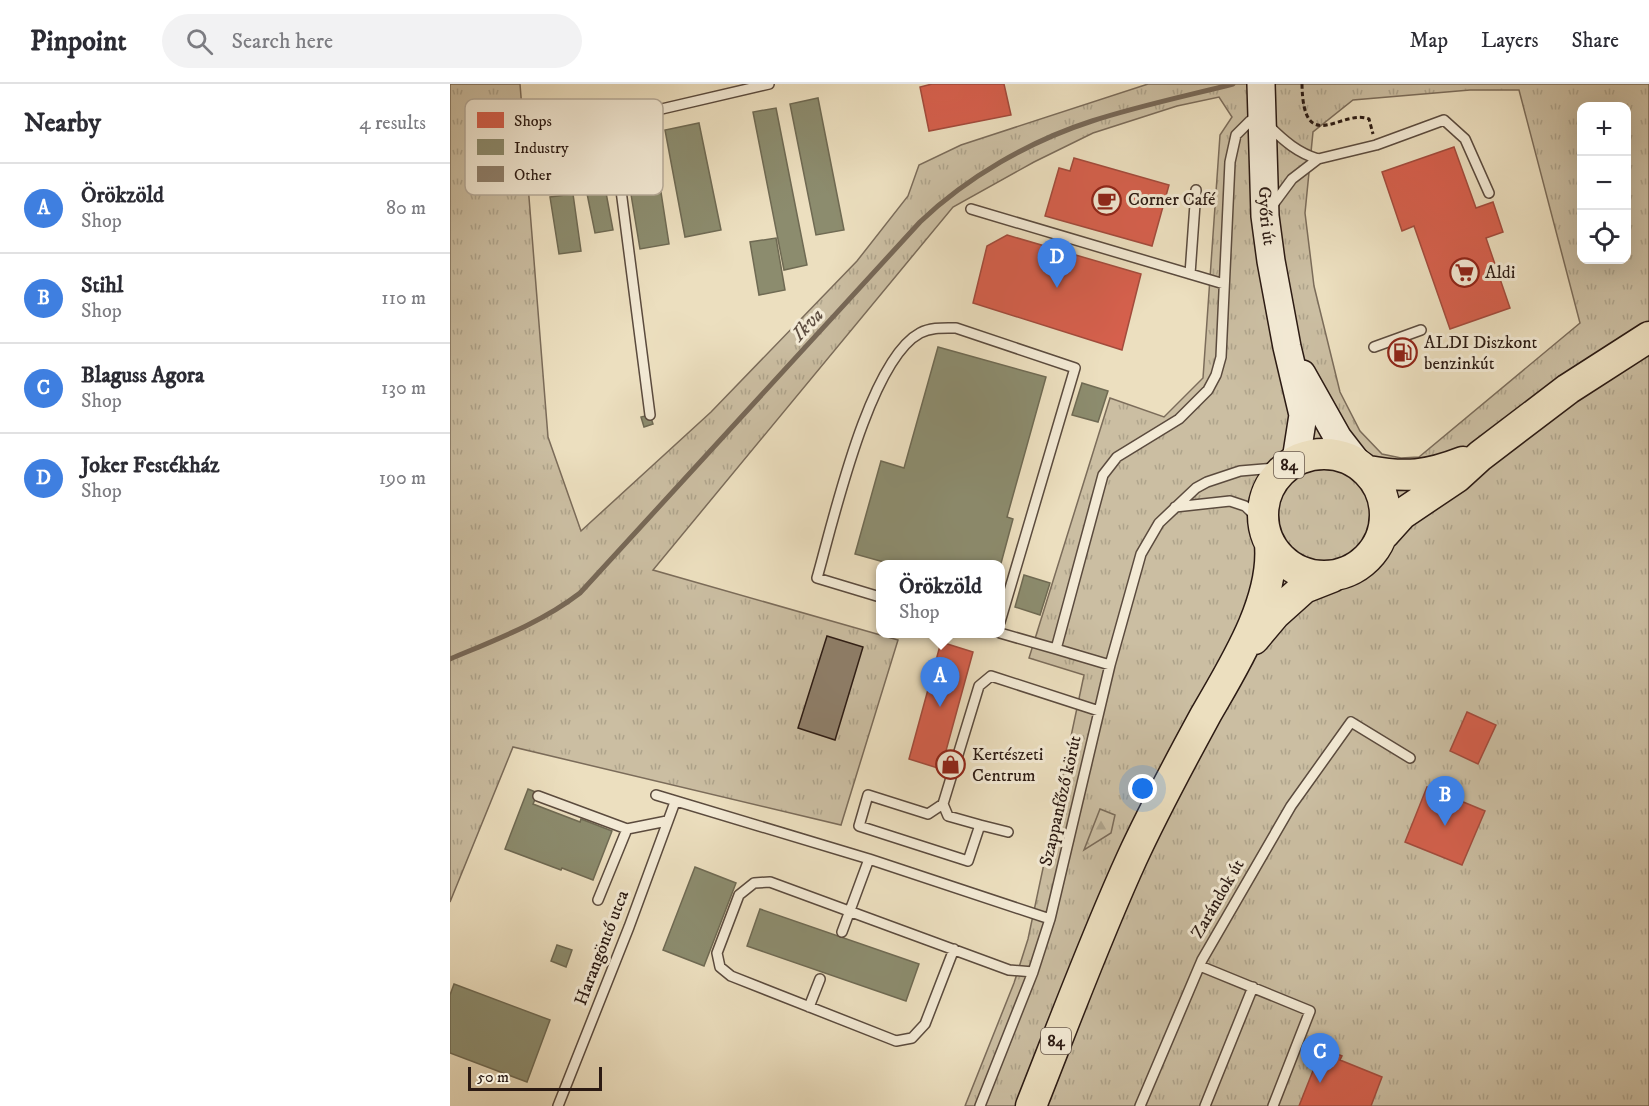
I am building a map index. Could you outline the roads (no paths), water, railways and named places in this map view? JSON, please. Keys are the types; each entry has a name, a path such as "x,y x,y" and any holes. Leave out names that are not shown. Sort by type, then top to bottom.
{"main road":[{"name":"Győri út","path":"1262,107 1265,216 1287,347 1303,416 1291,464"},
{"name":"84","path":"1242,652 1275,614 1304,588 1360,564 1376,550 1384,534 1402,514 1457,477 1480,456 1568,389 1649,337"},
{"name":"Győri út","path":"1287,347 1338,438 1363,468"},
{"name":"84","path":"1031,1106 1132,857 1199,728 1242,652 1267,585 1271,560 1264,507 1274,479 1291,464 1308,455 1321,453 1337,454 1363,468 1396,476 1420,475 1480,456"},
{"path":"1363,468 1384,497 1386,514 1384,534"},
{"path":"1267,534 1279,557 1303,572 1332,577"}],"lane":[{"path":"663,109 769,84"},
{"path":"1056,649 1103,475 1117,457 1179,418 1208,390 1216,375 1221,357 1230,162 1236,135 1262,107 1281,138 1302,154 1318,159"},
{"path":"1265,216 1292,179 1318,159 1376,145 1444,120 1465,139 1489,193"},
{"path":"1190,274 1196,190"},
{"path":"622,195 650,415"},
{"path":"971,209 1224,284"},
{"path":"876,596 817,578 855,443 888,367 902,348 920,332 936,328 956,328 1077,363 1005,605"},
{"path":"1374,347 1421,330"},
{"name":"Szappanfőző körút","path":"980,1106 1033,972 1050,919 1110,665 1141,554 1159,523 1196,488 1216,478 1240,471 1291,464"},
{"path":"1175,507 1230,501 1245,506 1267,534"},
{"path":"1005,634 1110,665"},
{"path":"980,825 968,861 859,826 868,795 928,814 942,804 979,686 991,676 1056,699 1099,711"},
{"name":"Zarándok út","path":"1140,1106 1200,966 1291,806 1351,723 1410,758"},
{"path":"656,795 869,858 1050,919"},
{"path":"538,796 627,830 667,821"},
{"name":"Harangöntő utca","path":"558,1106 629,927 675,802"},
{"path":"942,804 948,816 1008,832"},
{"path":"598,900 627,830"},
{"path":"842,932 869,858"},
{"path":"954,949 925,1024 912,1038 896,1041 731,976 720,967 717,953 739,895 754,883 770,882 954,949 1009,970 1033,972"},
{"path":"1200,966 1310,1011 1273,1106"},
{"path":"809,1007 820,979"},
{"path":"1205,1106 1253,987"}],"waterway":[{"name":"Ikva","path":"450,659 534,622 580,593 920,222 958,190 1000,162 1069,129 1127,111 1233,84"}],"place":[{"name":"Corner Café","path":"1107,200"},
{"name":"Aldi","path":"1464,273"},
{"name":"Joker Festékház","path":"1057,288"},
{"name":"ALDI Diszkont benzinkút","path":"1403,353"},
{"name":"Örökzöld","path":"940,707"},
{"name":"Kertészeti Centrum","path":"951,765"},
{"name":"Stihl","path":"1445,826"},
{"name":"Blaguss Agora","path":"1320,1083"}]}
